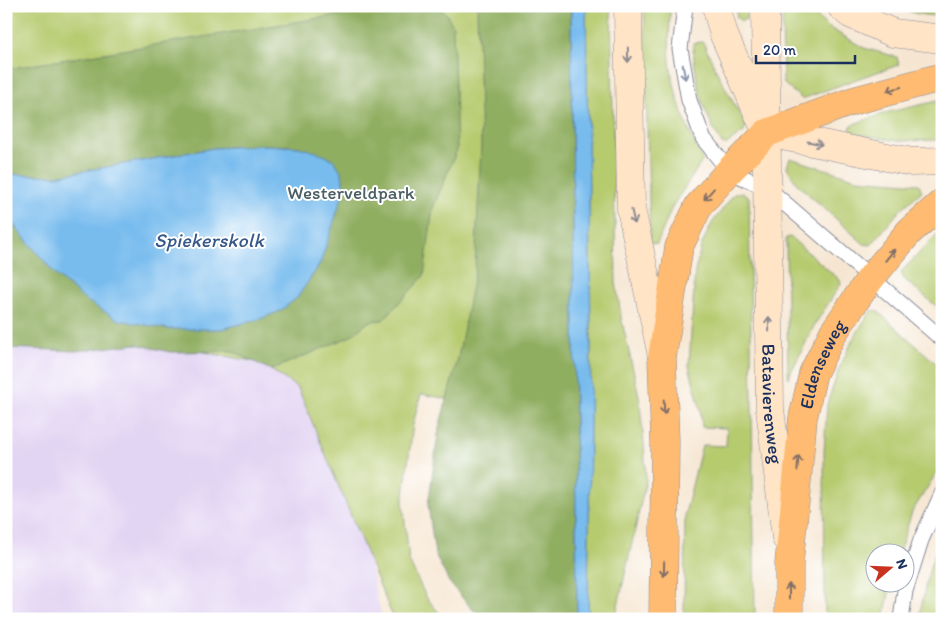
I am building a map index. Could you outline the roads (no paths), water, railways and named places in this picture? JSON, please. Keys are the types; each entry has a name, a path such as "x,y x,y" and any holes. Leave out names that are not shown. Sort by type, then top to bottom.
{"main road":[{"path":"628,6 631,209 662,358 665,462 663,619"},
{"name":"Batavierenweg","path":"716,6 724,35 767,133"},
{"name":"Batavierenweg","path":"765,6 770,409 789,564 789,619"},
{"path":"841,6 850,14 893,33 942,39"},
{"path":"662,358 679,246 699,205 729,171 767,133 853,101 942,77"},
{"path":"767,133 912,162 942,161"},
{"name":"Eldenseweg","path":"789,564 803,418 813,373 833,333 870,279 909,232 942,203"}],"lane":[{"path":"685,6 680,48 689,100 703,138 729,171 767,188 942,340"},
{"path":"900,619 905,591 921,540 942,494"}],"water":[{"path":"571,6 586,6 591,333 588,619 577,619"},
{"name":"Spiekerskolk","path":"266,145 299,147 334,160 342,173 344,191 320,264 297,298 280,311 260,319 221,329 168,329 119,320 85,300 55,274 6,216 6,174 56,176 214,148"}],"park label":[{"name":"Westerveldpark","path":"351,192"}]}
